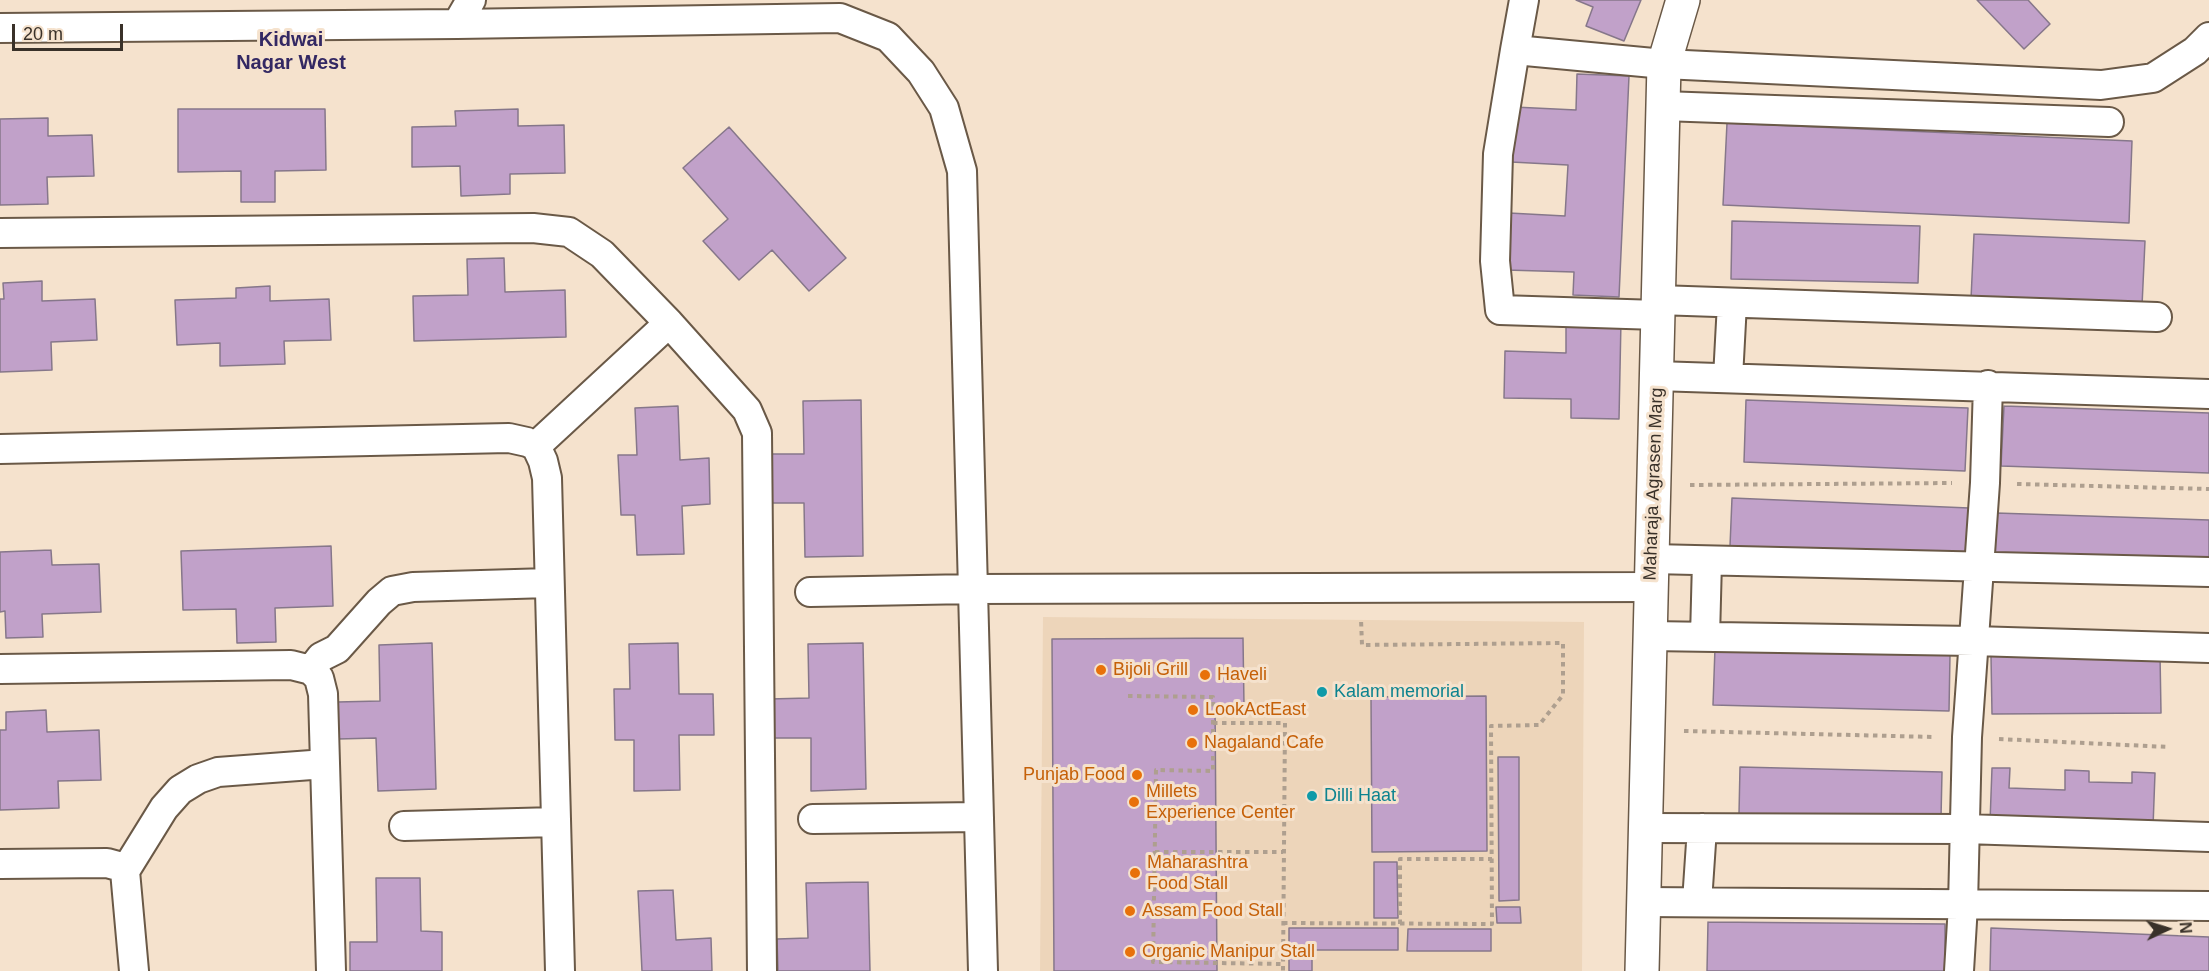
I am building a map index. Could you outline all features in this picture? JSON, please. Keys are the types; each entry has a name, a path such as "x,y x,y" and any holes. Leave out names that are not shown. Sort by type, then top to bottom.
{"street":[{"path":"457,24 471,0"},
{"path":"1524,0 1498,154 1495,261 1500,310 1658,308 1732,303 2157,317"},
{"name":"Maharaja Agrasen Marg","path":"1642,971 1664,64 1683,0"},
{"path":"0,28 840,18 888,37 921,72 944,108 962,171 982,971"},
{"path":"1515,50 1664,64 2101,85 2153,78 2195,51 2209,37"},
{"path":"1663,106 2109,122"},
{"path":"0,233 533,228 569,232 602,254 669,323 747,410 757,433 762,971"},
{"path":"1728,378 1732,303"},
{"path":"536,446 669,323"},
{"path":"1656,376 1988,385 2209,394"},
{"path":"1959,971 1967,737 1985,483 1988,385"},
{"path":"0,449 509,438 536,446 547,478 560,971"},
{"path":"810,592 973,589 1362,588 1652,573 1707,561 2209,572"},
{"path":"1705,637 1707,561"},
{"path":"311,670 321,657 338,649 379,602 392,591 413,587 549,583"},
{"path":"1650,636 1974,641 2209,648"},
{"path":"0,669 291,665 311,670 319,678 323,694 331,971"},
{"path":"134,971 125,871 164,808 180,790 198,779 218,772 325,764"},
{"path":"813,819 978,817"},
{"path":"404,826 556,822"},
{"path":"1646,828 1965,829 2209,837"},
{"path":"1697,902 1702,828"},
{"path":"0,864 107,863 125,871"},
{"path":"1643,902 2209,906"}],"path":[{"path":"1680,485 1985,483 2209,489"},
{"path":"1283,924 1492,924 1491,726 1539,725 1563,695 1563,643 1362,645 1362,588"},
{"path":"1128,696 1213,698 1213,771 1156,770 1153,963 1283,964"},
{"path":"1213,723 1285,723 1283,971"},
{"path":"1679,731 1967,737 2169,747"},
{"path":"1155,852 1283,852"},
{"path":"1400,924 1400,859 1492,859"}],"shaded area":[{"name":"Dilli Haat","path":"1043,617 1584,622 1582,971 1040,971"}],"building":[{"path":"1576,0 1641,0 1624,41 1586,26 1593,7"},
{"path":"1977,0 2028,0 2050,24 2024,49"},
{"path":"1577,74 1629,76 1619,297 1573,295 1574,272 1506,270 1509,213 1565,216 1568,165 1511,162 1514,107 1576,110"},
{"path":"178,109 325,109 326,170 275,171 275,202 241,202 241,171 178,172"},
{"path":"518,109 518,126 564,125 565,173 510,174 510,194 461,196 460,166 412,167 412,127 456,126 455,111"},
{"path":"48,118 48,136 92,135 94,176 47,177 48,204 0,205 0,119"},
{"path":"1727,123 2132,141 2129,223 1723,205"},
{"path":"729,127 846,258 809,291 772,250 739,280 703,241 728,219 683,168"},
{"path":"1732,221 1920,226 1918,283 1731,279"},
{"path":"1974,234 2145,241 2142,306 1971,299"},
{"path":"504,258 505,292 565,290 566,337 414,341 413,296 468,295 467,259"},
{"path":"42,281 42,301 95,299 97,340 51,342 52,370 0,372 0,299 4,299 3,283"},
{"path":"270,286 270,301 329,299 331,340 284,341 285,364 220,366 220,343 177,345 175,300 236,298 236,288"},
{"path":"1566,319 1621,320 1619,419 1571,418 1571,399 1504,398 1505,351 1566,353"},
{"path":"861,400 863,556 805,557 804,503 771,503 771,454 804,454 803,401"},
{"path":"1746,400 1968,408 1965,471 1744,462"},
{"path":"678,406 680,460 709,458 710,504 682,506 684,554 637,555 635,515 621,515 618,455 637,455 635,408"},
{"path":"2004,406 2209,413 2209,473 2001,466"},
{"path":"1732,498 1969,508 1966,557 1730,546"},
{"path":"1996,513 2209,520 2209,562 1995,554"},
{"path":"331,546 333,606 275,608 276,642 237,643 236,609 183,610 181,551"},
{"path":"51,550 52,565 99,564 101,612 42,614 43,637 6,638 5,611 0,612 0,552"},
{"path":"1243,638 1244,706 1215,705 1217,971 1054,971 1052,639"},
{"path":"432,643 436,789 378,791 376,738 338,739 337,702 380,701 379,645"},
{"path":"678,643 679,694 713,694 714,735 679,735 680,790 634,791 634,740 615,740 614,689 630,689 629,644"},
{"path":"863,643 866,789 811,791 811,738 770,738 769,699 809,698 808,644"},
{"path":"1715,648 1950,655 1949,711 1713,705"},
{"path":"2160,655 2161,713 1992,714 1991,656"},
{"path":"1486,696 1487,851 1372,852 1371,697"},
{"path":"46,710 47,732 99,730 101,780 58,781 59,808 0,810 0,730 6,730 6,712"},
{"path":"1498,757 1519,757 1519,900 1499,901"},
{"path":"1740,767 1942,772 1941,818 1739,814"},
{"path":"1992,768 2010,768 2009,788 2065,790 2065,770 2089,771 2089,782 2132,783 2132,772 2155,773 2153,827 1990,822"},
{"path":"1374,862 1397,862 1398,918 1374,918"},
{"path":"376,878 420,878 421,931 442,932 442,971 350,971 350,942 377,942"},
{"path":"868,882 870,971 778,971 777,939 808,938 806,883"},
{"path":"673,890 676,940 711,938 712,971 642,971 638,891"},
{"path":"1496,907 1520,907 1521,923 1497,923"},
{"path":"1708,922 1945,924 1945,971 1707,971"},
{"path":"1289,928 1398,928 1398,950 1312,950 1312,971 1289,971"},
{"path":"1991,928 2209,937 2209,971 1990,971"},
{"path":"1408,929 1491,929 1491,951 1407,951"}],"place":[{"name":"Bijoli Grill","path":"1101,670"},
{"name":"Haveli","path":"1205,675"},
{"name":"Kalam memorial","path":"1322,692"},
{"name":"LookActEast","path":"1193,710"},
{"name":"Nagaland Cafe","path":"1192,743"},
{"name":"Punjab Food","path":"1137,775"},
{"name":"Dilli Haat","path":"1312,796"},
{"name":"Millets Experience Center","path":"1134,802"},
{"name":"Maharashtra Food Stall","path":"1135,873"},
{"name":"Assam Food Stall","path":"1130,911"},
{"name":"Organic Manipur Stall","path":"1130,952"}],"district":[{"name":"Kidwai Nagar West","path":"291,52"}]}
